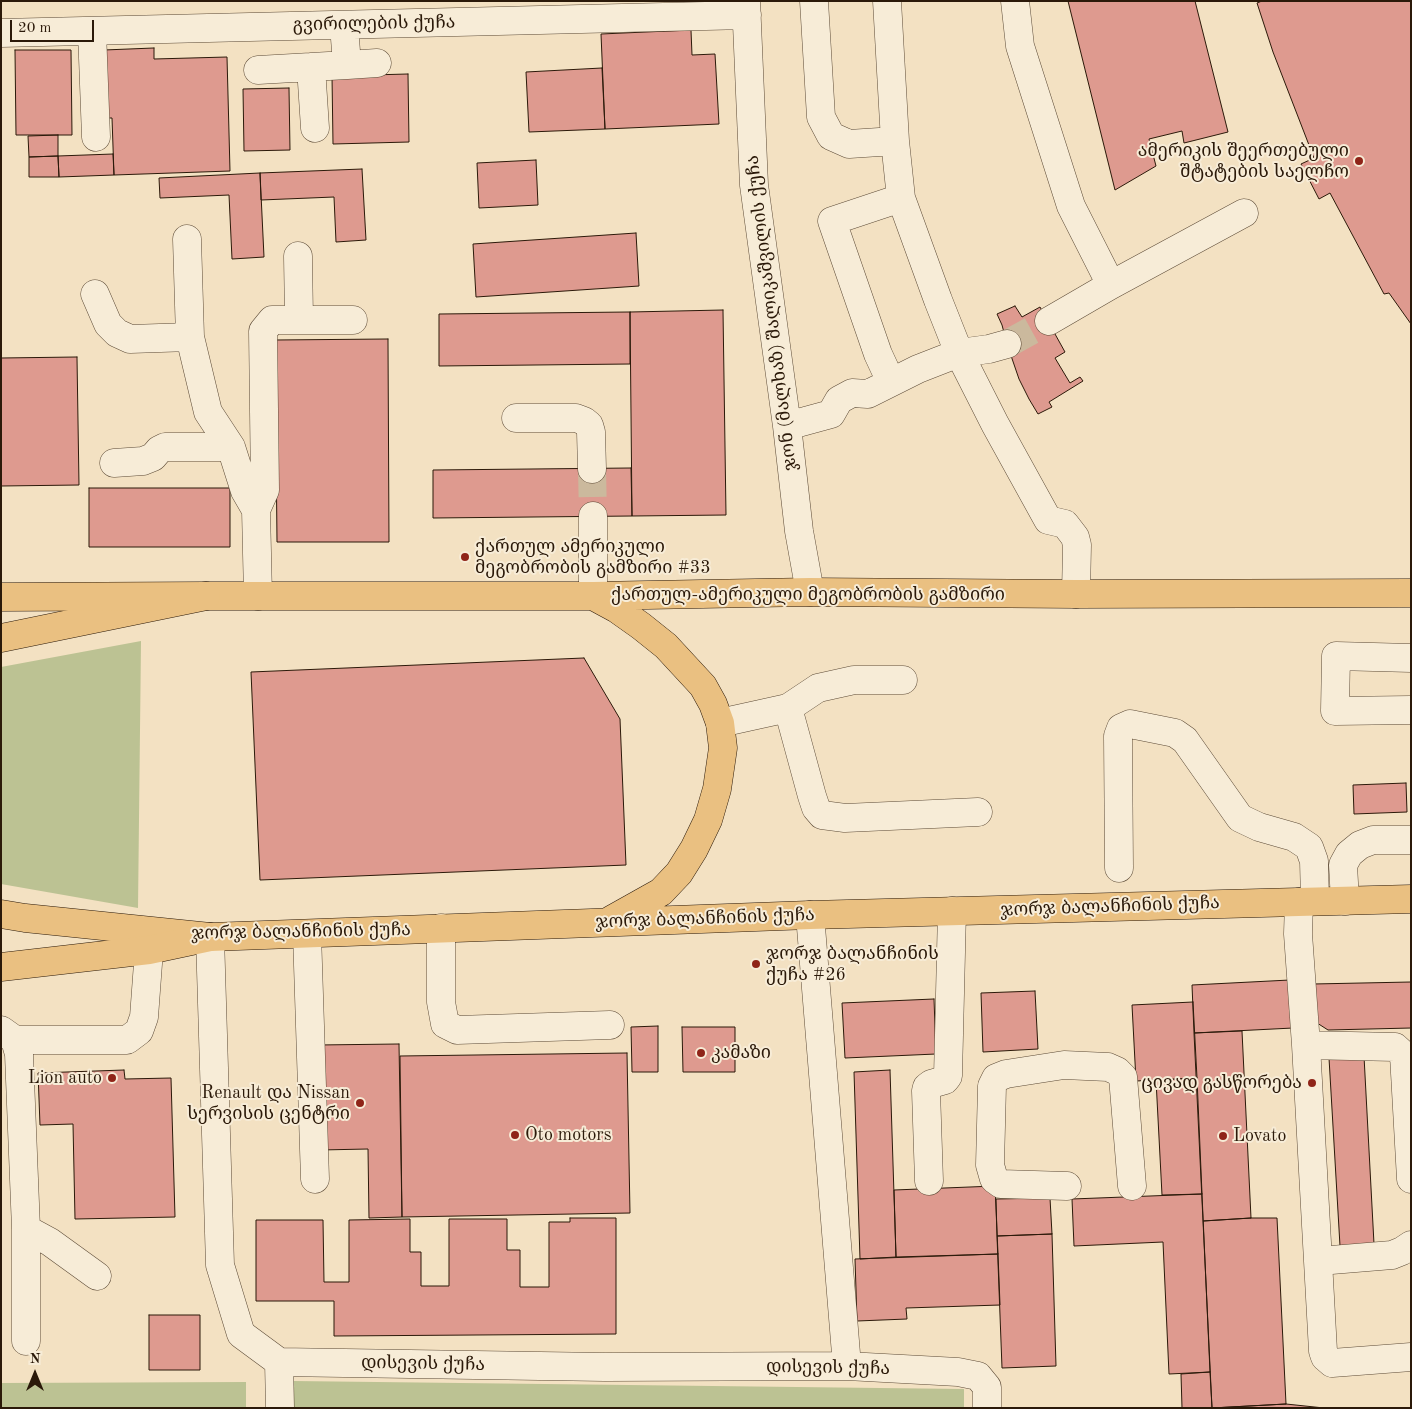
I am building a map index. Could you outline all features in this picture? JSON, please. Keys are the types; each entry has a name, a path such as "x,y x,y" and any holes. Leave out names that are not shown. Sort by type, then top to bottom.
{"main road":[{"name":"ქართულ-ამერიკული მეგობრობის გამზირი","path":"206,596 593,596 810,592 1076,594 1411,593"},
{"path":"1,597 206,596"},
{"path":"1,638 206,596"},
{"path":"593,596 617,609 666,646 703,686 713,704 720,723 723,748 716,789 708,820 694,849 679,873 662,892 607,922"},
{"name":"ჯორჯ ბალანჩინის ქუჩა","path":"1,914 210,937 810,915 1411,899"},
{"path":"1,967 149,950 210,937"}],"street":[{"path":"814,1 821,117 831,136 849,144 895,141"},
{"path":"887,1 895,141 901,198 959,353 995,424 1048,520 1065,524 1075,537 1077,545 1076,594"},
{"path":"1015,1 1020,46 1071,206 1112,285"},
{"name":"გვირილების ქუჩა","path":"1,33 344,25 747,8"},
{"name":"ჯონ (მალხაზ) შალიკაშვილის ქუჩა","path":"747,8 754,185 787,426 799,532 810,592"},
{"path":"344,25 347,65"},
{"path":"92,31 96,137"},
{"path":"258,70 377,63"},
{"path":"311,67 315,128"},
{"path":"891,382 878,354 832,221 901,198"},
{"path":"1049,321 1244,213"},
{"path":"187,239 190,337 208,412 231,447 245,491 256,510"},
{"path":"298,256 299,319"},
{"path":"95,294 108,324 117,333 130,339 190,337"},
{"path":"258,596 256,510 265,490 263,331 272,320 353,320"},
{"path":"787,426 831,414 838,400 852,393 868,394 918,369 959,353 990,349 1006,344"},
{"path":"516,418 576,418 584,421 589,425 591,432 592,469"},
{"path":"114,463 143,461 153,457 159,450 165,447 231,447"},
{"path":"593,516 593,596"},
{"path":"1411,658 1336,656 1335,711 1411,710"},
{"path":"720,723 788,708 818,688 854,680 903,680"},
{"path":"788,708 812,796 816,808 822,815 846,818 978,812"},
{"path":"1120,868 1118,736 1120,728 1130,724 1175,733 1185,740 1240,818 1259,827 1294,836 1309,847 1314,861 1307,902 1298,934 1323,1351 1325,1357 1332,1363 1411,1357"},
{"path":"1345,901 1343,865 1348,854 1360,845 1373,840 1411,840"},
{"path":"929,1181 926,1091 927,1087 931,1084 945,1080 948,1076 952,911"},
{"path":"810,915 847,1366"},
{"path":"441,928 441,1002 445,1024 457,1030 610,1025"},
{"path":"307,934 315,1179"},
{"path":"210,937 220,1265 241,1334 279,1362 280,1408"},
{"path":"8,1035 127,1040 139,1031 144,1017 149,950"},
{"path":"8,1035 19,1054 26,1229 26,1342"},
{"path":"1306,1045 1394,1047 1404,1056 1411,1179"},
{"path":"1066,1186 1001,1184 994,1179 990,1165 992,1086 996,1078 1006,1074 1064,1065 1108,1067 1117,1071 1123,1077 1132,1186"},
{"path":"26,1229 50,1242 97,1276"},
{"path":"1318,1261 1392,1255 1411,1245"},
{"name":"დისევის ქუჩა","path":"279,1362 605,1367 847,1366 958,1372 978,1376 987,1387 987,1408"}],"green space":[{"path":"141,641 138,908 1,884 1,667"},
{"path":"293,1381 964,1389 964,1408 294,1408"},
{"path":"246,1382 246,1408 1,1408 1,1383"}],"building":[{"path":"1068,1 1195,1 1228,132 1184,143 1182,131 1149,139 1156,166 1115,190"},
{"name":"ამერიკის შეერთებული შტატების საელჩო","path":"1262,1 1411,1 1411,324 1389,293 1384,294 1330,193 1319,199 1301,164 1314,158 1273,52 1257,3"},
{"path":"691,30 692,55 715,54 719,124 605,129 601,34"},
{"path":"154,48 154,59 227,57 230,171 114,175 112,118 106,118 104,50"},
{"path":"15,50 71,50 72,135 16,135"},
{"path":"602,68 605,129 529,132 526,72"},
{"path":"408,74 409,142 333,144 332,76"},
{"path":"289,88 290,150 244,151 243,89"},
{"path":"58,135 58,156 29,157 28,136"},
{"path":"113,154 114,175 59,177 58,156"},
{"path":"58,156 59,177 29,177 29,157"},
{"path":"536,160 538,205 479,208 477,163"},
{"path":"362,169 366,240 336,242 334,197 261,200 260,173"},
{"path":"260,173 264,257 232,259 229,195 160,198 159,178"},
{"path":"636,233 639,286 476,297 473,244"},
{"path":"1015,306 1022,317 1040,307 1065,352 1055,358 1070,383 1080,377 1083,381 1049,402 1052,407 1038,414 1019,379 997,314"},
{"path":"723,310 726,515 632,516 630,312"},
{"path":"630,312 630,364 439,366 439,314"},
{"path":"388,339 389,542 277,542 275,340"},
{"path":"77,357 79,485 1,486 1,358"},
{"path":"631,468 632,516 433,518 433,470"},
{"path":"89,488 230,488 230,547 89,547"},
{"path":"584,658 620,719 626,865 260,880 251,672"},
{"path":"1406,783 1407,812 1354,814 1353,785"},
{"path":"1290,980 1293,1028 1194,1033 1192,985"},
{"path":"1411,982 1411,1028 1328,1030 1314,1021 1313,984"},
{"path":"1035,991 1038,1049 983,1052 981,993"},
{"path":"934,999 936,1054 845,1058 842,1003"},
{"path":"1193,1002 1197,1078 1136,1081 1132,1005"},
{"path":"658,1026 658,1072 632,1072 631,1027"},
{"path":"682,1027 735,1027 735,1072 683,1072"},
{"name":"Lovato","path":"1242,1031 1251,1218 1203,1221 1194,1033"},
{"name":"Renault და Nissan სერვისის ცენტრი","path":"399,1044 402,1217 369,1218 368,1149 320,1150 318,1045"},
{"name":"Oto motors","path":"627,1053 630,1213 402,1217 400,1056"},
{"path":"1364,1056 1374,1244 1340,1246 1329,1058"},
{"path":"124,1070 125,1079 171,1078 175,1217 75,1219 73,1124 40,1125 38,1073"},
{"path":"890,1070 896,1257 860,1259 854,1072"},
{"path":"1197,1078 1202,1194 1162,1195 1156,1080"},
{"path":"995,1186 998,1254 896,1257 894,1190"},
{"path":"1202,1194 1210,1372 1169,1374 1163,1242 1074,1246 1072,1199"},
{"path":"1050,1198 1052,1234 997,1236 996,1199"},
{"path":"570,1218 616,1218 616,1334 334,1336 334,1301 256,1301 256,1220 323,1220 324,1282 349,1282 349,1220 410,1219 410,1252 421,1252 421,1286 449,1286 449,1219 507,1219 507,1250 520,1250 520,1287 549,1287 549,1222 570,1222"},
{"path":"1277,1218 1286,1404 1212,1408 1203,1221"},
{"path":"1052,1234 1056,1366 1002,1368 997,1236"},
{"path":"998,1254 1000,1305 906,1308 907,1319 857,1321 855,1259"},
{"path":"149,1315 200,1315 200,1370 149,1370"},
{"path":"1210,1372 1212,1408 1182,1408 1181,1374"},
{"path":"1286,1404 1324,1408 1212,1408"}],"tunnel":[{"path":"1007,344 1049,321"},
{"path":"592,469 593,516"}],"place":[{"name":"ამერიკის შეერთებული შტატების საელჩო","path":"1359,161"},
{"name":"ქართულ ამერიკული მეგობრობის გამზირი #33","path":"465,557"},
{"name":"ჯორჯ ბალანჩინის ქუჩა #26","path":"756,964"},
{"name":"კამაზი","path":"701,1053"},
{"name":"Lion auto","path":"112,1078"},
{"name":"ცივად გასწორება","path":"1312,1083"},
{"name":"Renault და Nissan სერვისის ცენტრი","path":"360,1103"},
{"name":"Oto motors","path":"515,1135"},
{"name":"Lovato","path":"1223,1136"}]}
